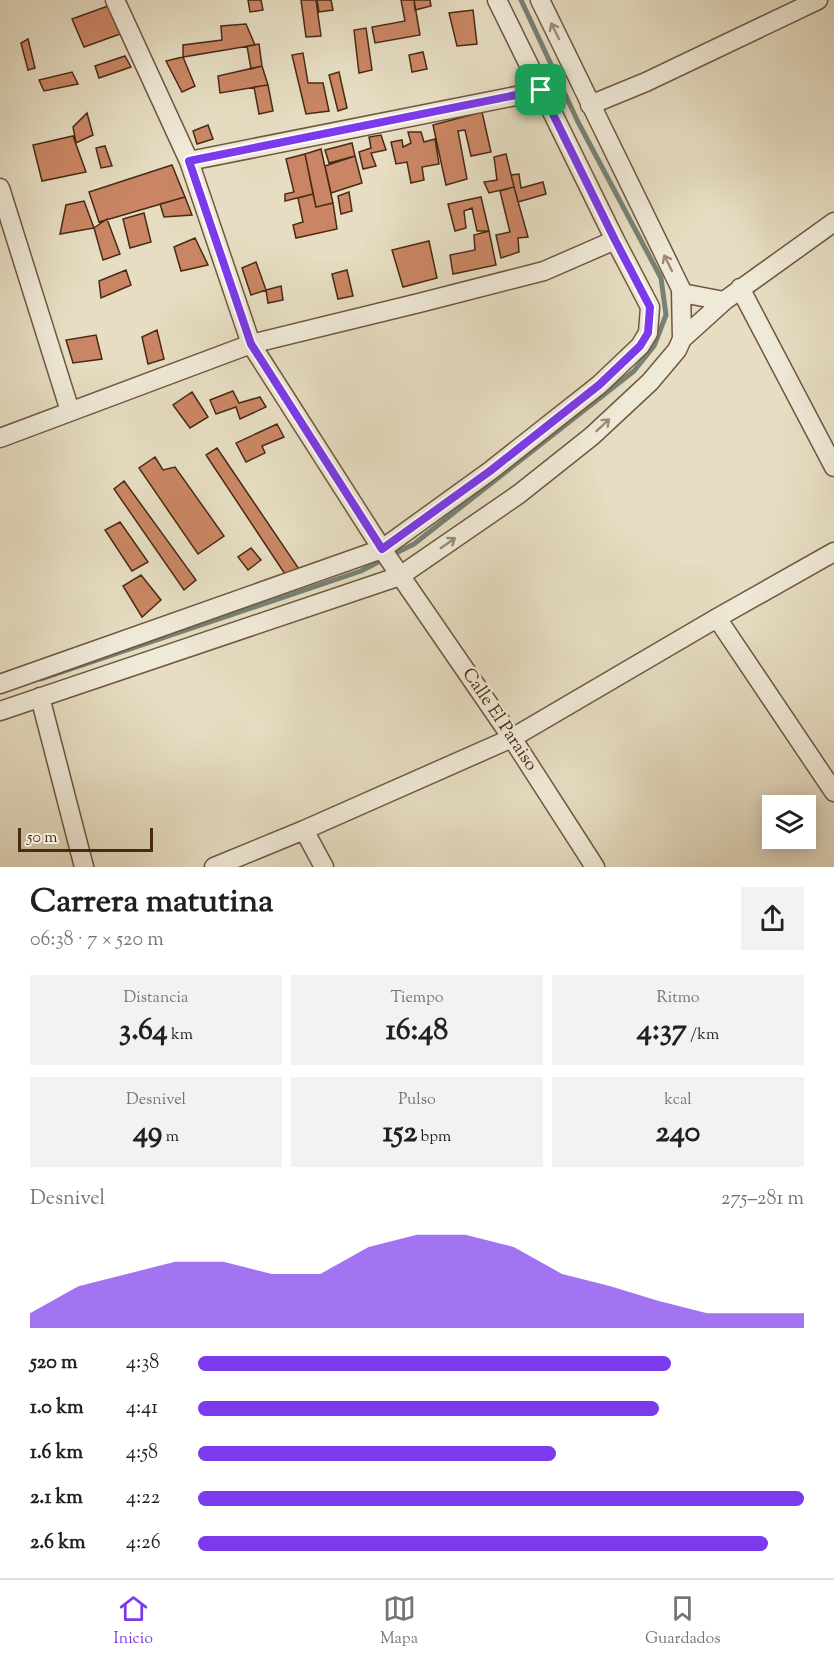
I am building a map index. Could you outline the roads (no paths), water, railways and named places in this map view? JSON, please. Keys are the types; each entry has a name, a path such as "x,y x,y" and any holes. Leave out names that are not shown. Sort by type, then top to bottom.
{"street":[{"name":"Calle El Paraiso","path":"115,0 189,161 251,344 382,549 512,738 595,867"},
{"path":"0,684 382,549 490,471 599,385 640,346 648,333 650,307 497,0"},
{"path":"540,0 681,293 682,339"},
{"path":"590,105 646,82 818,0"},
{"path":"189,161 541,90"},
{"path":"0,188 70,411"},
{"path":"0,711 400,576 519,494 592,436 650,382 677,350 682,339 724,301 834,222"},
{"path":"0,438 251,344 544,271 615,240"},
{"path":"740,288 834,467"},
{"path":"681,293 724,301"},
{"path":"214,867 512,738 834,552"},
{"path":"717,618 834,792"},
{"path":"40,697 84,867"},
{"path":"304,830 324,867"}],"waterway":[{"path":"392,555 414,544 634,371 654,346 666,315 661,278 578,122 521,0"},
{"path":"41,679 361,571 384,559"}]}
